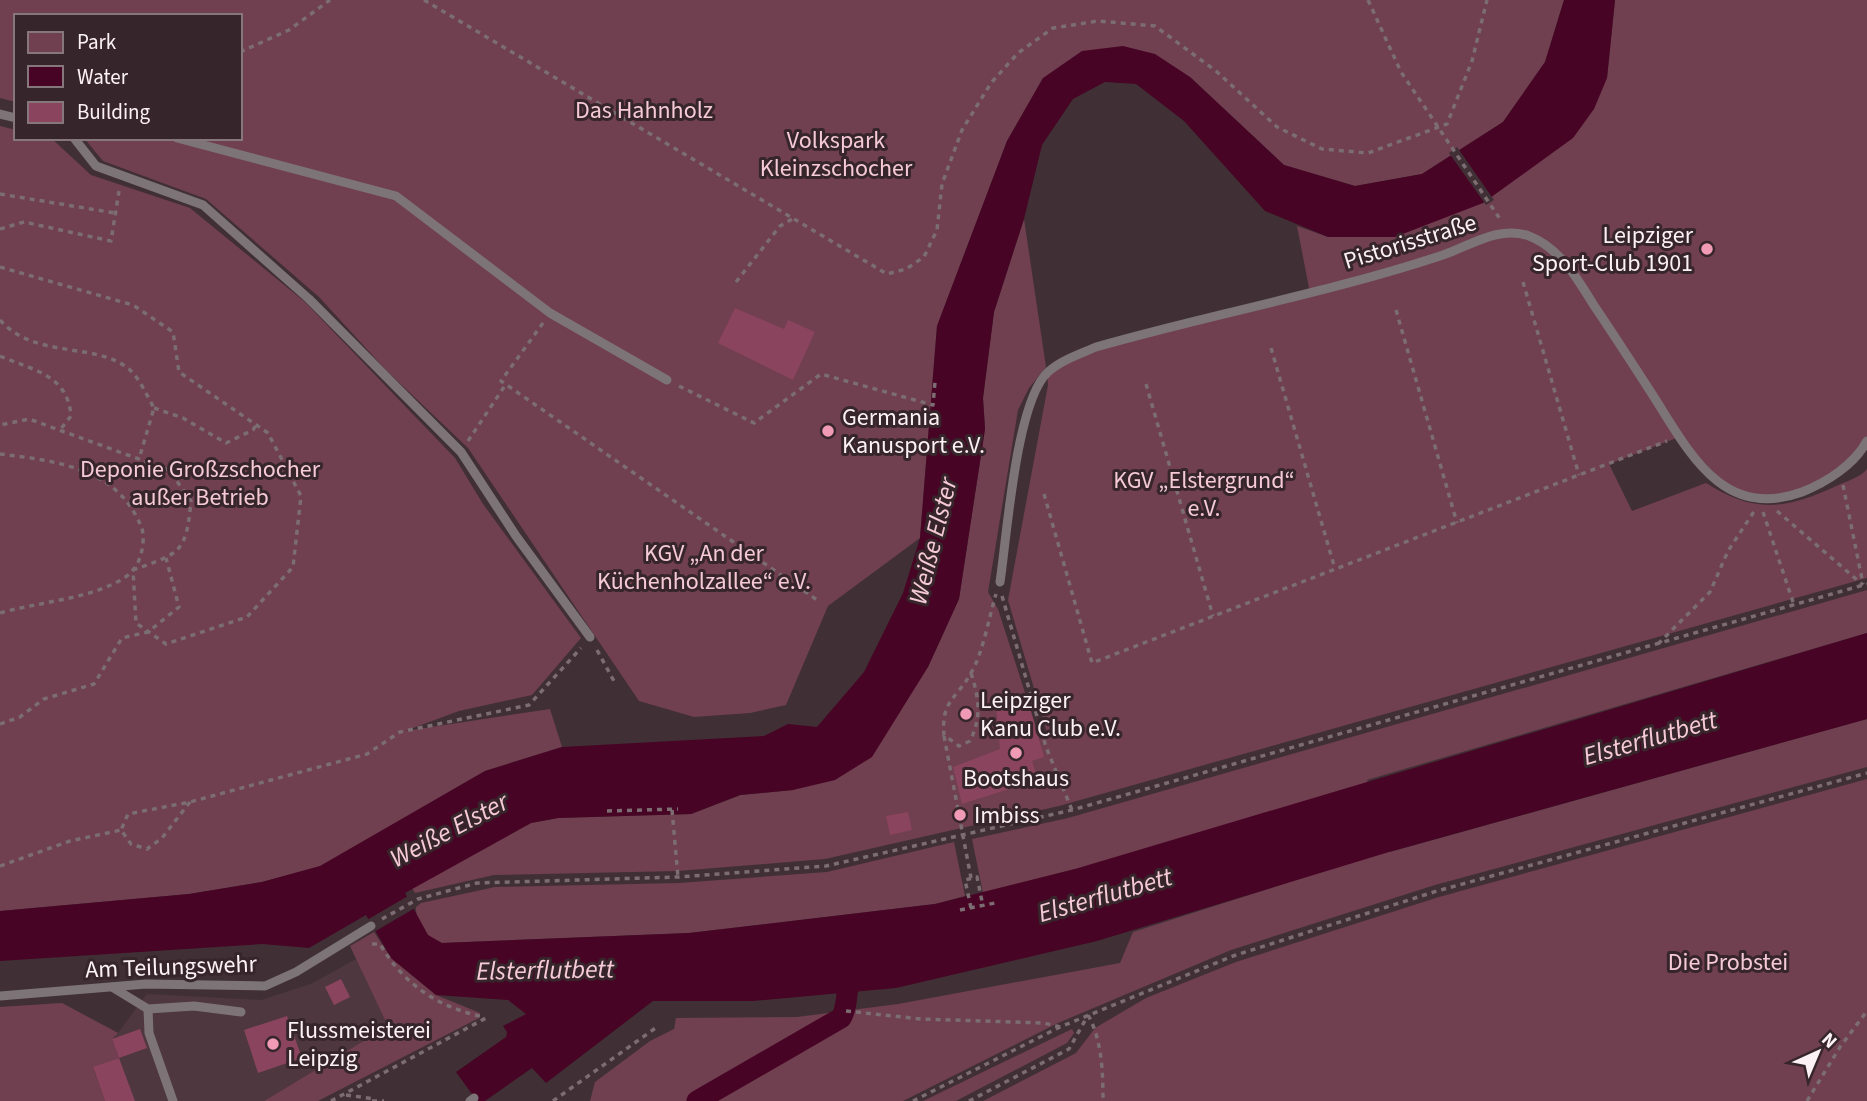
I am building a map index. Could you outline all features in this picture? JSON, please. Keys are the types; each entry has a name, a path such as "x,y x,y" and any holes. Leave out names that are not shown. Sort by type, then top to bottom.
{"lane":[{"path":"76,140 96,166 203,205 309,299 461,452 516,536 590,637"},
{"path":"185,140 396,196 550,313 667,380"},
{"name":"Pistorisstraße","path":"999,582 1025,414 1034,392 1047,373 1069,358 1096,347 1311,293 1445,254 1482,238 1508,234 1529,236 1567,262 1697,465 1732,491 1759,498 1793,495 1817,486 1838,473 1867,441"},
{"name":"Am Teilungswehr","path":"0,996 146,984 265,986 296,972 371,926"},
{"path":"112,987 148,1009 194,1006 241,1012"},
{"path":"148,1009 149,1033 173,1101"}],"path":[{"path":"242,51 289,30 330,0"},
{"path":"424,0 887,274 906,269 923,257 937,230 942,184 949,159 962,130 991,83 1018,53 1053,28 1098,21 1155,26 1216,71 1277,127 1322,149 1368,153 1438,130 1447,124 1472,61 1487,0"},
{"path":"1368,0 1401,72 1438,130 1497,212"},
{"path":"0,229 24,222 58,232 111,241 122,175"},
{"path":"0,194 116,213"},
{"path":"736,282 780,226 794,218"},
{"path":"0,267 133,305 173,332 179,372 268,433 302,496 293,567 247,617 166,644 136,623 132,570"},
{"path":"1523,282 1579,476"},
{"path":"1396,310 1457,523"},
{"path":"550,313 501,381 820,602"},
{"path":"0,320 9,330 34,341 70,352 104,354 131,371 154,408 183,418 226,443 253,430 256,425"},
{"path":"1271,348 1335,569"},
{"path":"0,355 56,380 70,398 71,416 61,430"},
{"path":"667,380 754,423 821,374 933,405 935,382"},
{"path":"461,452 506,384"},
{"path":"1146,384 1213,616"},
{"path":"139,459 154,408"},
{"path":"0,425 29,419 169,470 191,500 188,530 181,548 166,558 132,570"},
{"path":"1044,494 1093,663 1679,437"},
{"path":"0,454 58,463 83,471 121,494 143,529 140,560 127,576 106,587 0,613"},
{"path":"1838,473 1865,584"},
{"path":"1759,498 1865,584"},
{"path":"1759,498 1794,605"},
{"path":"1658,645 1710,592 1728,551 1755,511 1759,498"},
{"path":"0,724 20,717 44,699 94,684 122,638 148,632 179,607 166,558"},
{"path":"971,878 942,717 950,697 971,673 999,582"},
{"path":"999,582 1046,747 1072,810"},
{"path":"371,926 412,902 494,881 678,877 826,866 1072,810 1865,584"},
{"path":"121,830 128,814 190,802 367,754 400,732 528,705 543,693 590,637 615,683"},
{"path":"944,736 959,746 970,741 979,722 977,694 971,673"},
{"path":"913,1101 1060,1027 1233,956 1437,891 1867,773"},
{"path":"121,830 131,844 148,849 162,838 190,802"},
{"path":"607,811 675,809 678,877"},
{"path":"0,866 70,841 121,830"},
{"path":"971,908 965,880 971,878 977,877 983,905"},
{"path":"960,910 995,903"},
{"path":"331,1101 486,1018 441,1004 426,994 398,971 380,944 367,943 359,933"},
{"path":"846,1011 921,1019 1044,1023 1060,1027"},
{"path":"1807,1101 1840,1047 1867,1011"},
{"path":"969,1101 1069,1049 1088,1015"},
{"path":"1088,1015 1095,1028 1104,1101"},
{"path":"553,1101 657,1027"},
{"path":"346,1095 384,1101"}],"shaded area":[{"path":"358,958 386,1022 385,1028 264,1101 0,1101 0,1007 62,1003 118,1033 147,994 261,1000 311,984"}],"green space":[{"path":"0,0 1564,0 1545,62 1503,122 1422,174 1355,186 1284,165 1190,77 1043,78 1007,141 937,326 920,538 828,606 786,705 750,713 694,717 639,701 468,448 386,370 319,297 206,199 103,161 86,140 242,140 242,14 14,14 14,102 0,98"},
{"name":"KGV „Elstergrund“ e.V.","path":"1615,0 1867,0 1867,441 1864,447 1817,486 1759,498 1732,491 1679,437 1609,464 1632,511 1706,483 1739,500 1754,504 1784,504 1816,495 1856,477 1867,469 1867,578 1059,806 825,859 678,871 494,875 415,893 412,888 531,823 558,818 691,814 741,795 793,790 928,667 959,599 985,429 983,398 994,312 1024,219 1046,367 1029,388 1018,410 988,592 998,609 1040,739 1048,736 1008,600 1048,385 1047,373 1069,358 1310,293 1297,226 1328,237 1607,78"},
{"name":"Deponie Großzschocher außer Betrieb","path":"0,126 14,130 14,140 53,140 91,175 190,208 305,302 455,458 483,504 581,638 532,695 459,711 405,731 550,709 562,747 485,771 321,866 262,882 189,894 0,911"},
{"path":"1867,590 1867,633 1367,780 1390,852 1867,719 1867,767 1435,885 1231,950 1058,1023 903,1101 590,1101 595,1082 650,1041 674,1029 676,1018 797,1017 898,1004 1120,963 1133,932 1287,883 1075,869 983,893 972,839 1068,818"},
{"name":"Die Probstei","path":"1867,779 1867,1101 983,1101 1076,1053 1095,1028 1146,998 1236,962 1439,897"},
{"path":"954,842 965,896 935,904 689,933 442,943 427,934 416,912 416,907 421,903 495,887 679,883 827,872"},
{"path":"374,932 391,958 436,995 480,1013 479,1018 318,1101 264,1101 385,1028 386,1022 350,946"},
{"path":"62,1003 118,1033 112,1039 119,1058 93,1068 105,1101 0,1101 0,1007"},
{"path":"1072,1029 1074,1033 1067,1043 956,1101 923,1101"}],"water":[{"path":"1564,0 1615,0 1607,78 1594,109 1573,138 1483,203 1395,237 1328,237 1265,211 1184,121 1136,84 1105,82 1073,99 1042,145 1024,219 994,312 983,398 985,429 959,599 928,667 872,757 835,780 793,790 740,795 691,814 558,818 531,823 405,893 428,935 442,943 689,933 935,904 1075,869 1867,633 1867,719 1389,852 1097,941 896,988 753,1001 653,1001 546,1083 532,1068 485,1101 477,1101 456,1072 506,1037 507,1032 503,1026 526,1014 508,1000 436,995 391,958 366,915 309,948 262,944 0,961 0,911 189,894 262,882 320,866 485,771 562,747 764,736 788,724 817,727 864,672 903,593 920,538 937,326 1007,141 1043,78 1082,51 1123,46 1155,54 1190,77 1284,165 1355,186 1422,174 1503,122 1545,62"}],"pier":[{"path":"1457,147 1494,200 1486,205 1449,153"},
{"path":"408,896 415,908 374,932 367,920"}],"building":[{"path":"735,308 784,329 788,320 815,332 793,380 718,343"},
{"name":"Bootshaus","path":"1027,698 1044,757 1032,761 1038,780 962,804 953,767 1000,749 996,705"},
{"path":"908,812 912,830 890,835 886,816"},
{"path":"341,979 350,997 334,1005 325,987"},
{"name":"Flussmeisterei Leipzig","path":"287,1016 302,1058 258,1073 244,1030"},
{"path":"140,1029 147,1048 119,1058 112,1039"},
{"path":"119,1058 135,1101 105,1101 93,1067"}],"waterway":[{"path":"697,1101 841,1018 850,968"}],"place":[{"name":"Leipziger Sport-Club 1901","path":"1707,249"},
{"name":"Germania Kanusport e.V.","path":"828,431"},
{"name":"Leipziger Kanu Club e.V.","path":"966,714"},
{"name":"Bootshaus","path":"1016,753"},
{"name":"Imbiss","path":"960,815"},
{"name":"Flussmeisterei Leipzig","path":"273,1044"}],"park label":[{"name":"Das Hahnholz","path":"644,110"},
{"name":"Volkspark Kleinzschocher","path":"836,154"},
{"name":"KGV „An der Küchenholzallee“ e.V.","path":"704,567"}],"water label":[{"name":"Weiße Elster","path":"933,541"},
{"name":"Elsterflutbett","path":"1650,738"},
{"name":"Weiße Elster","path":"449,830"},
{"name":"Elsterflutbett","path":"1105,895"},
{"name":"Elsterflutbett","path":"545,970"}]}
